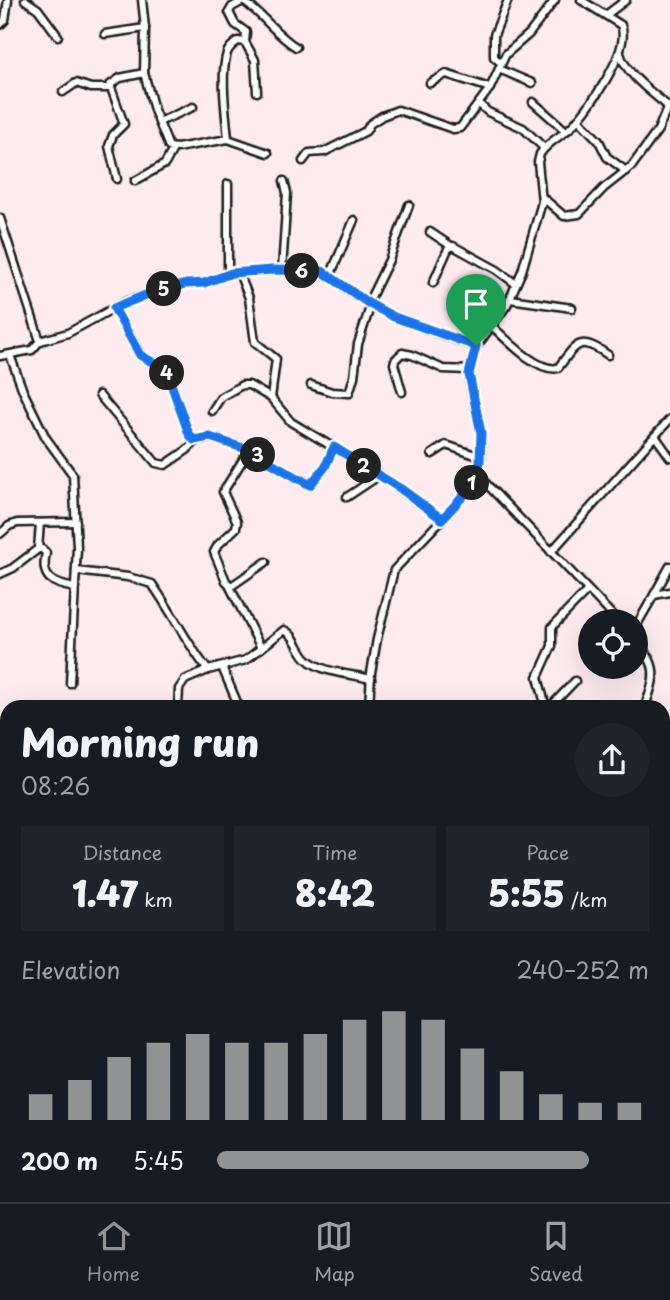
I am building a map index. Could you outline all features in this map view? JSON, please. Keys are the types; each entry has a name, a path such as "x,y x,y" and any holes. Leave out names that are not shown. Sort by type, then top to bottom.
{"street":[{"path":"0,25 5,20 8,0"},
{"path":"25,0 38,9 58,36"},
{"path":"142,0 145,28 144,73 167,144 173,149"},
{"path":"508,0 494,35 494,57 500,66 532,83"},
{"path":"303,161 312,152 324,152 366,131 370,124 390,112 406,112 456,129 464,125 490,88 506,54 529,34 555,0"},
{"path":"370,700 377,639 394,570 468,491 477,474 481,457 481,433 470,383 470,370 476,346 509,299 522,271 540,214 542,197 538,162 544,148 566,131 591,102 620,52 624,32 621,25 582,0"},
{"path":"606,15 626,0"},
{"path":"257,92 254,60 245,42 246,32 235,24 229,12 232,7 243,1 268,21 283,39 296,47"},
{"path":"105,34 145,28"},
{"path":"228,139 224,92 227,54 230,47 239,41 245,42"},
{"path":"542,197 564,216 574,216 626,171 658,130 669,107 625,64 620,52"},
{"path":"117,179 108,146 113,135 124,124 111,88 112,82 144,73"},
{"path":"430,83 446,74 490,88"},
{"path":"63,92 76,83 92,88 111,88"},
{"path":"533,102 566,131"},
{"path":"479,104 488,112 523,128 544,148"},
{"path":"159,122 193,107"},
{"path":"578,119 599,141 607,157 626,171"},
{"path":"173,149 228,139 268,153"},
{"path":"135,181 165,164 173,149"},
{"path":"282,270 287,193 284,181"},
{"path":"228,184 228,274"},
{"path":"312,385 332,392 349,393 369,304 409,205"},
{"path":"0,218 40,341"},
{"path":"330,276 354,220"},
{"path":"430,232 517,282"},
{"path":"433,283 451,246"},
{"path":"0,356 32,350 40,341 76,330 114,308 153,292 186,284 204,283 228,274 282,270 318,270 369,304 402,320 476,346"},
{"path":"239,273 249,298 255,342 276,359 271,398"},
{"path":"509,299 572,308"},
{"path":"114,308 140,355 166,370 189,434 196,441"},
{"path":"492,326 528,358 552,369 558,368 570,350 579,344 592,345 608,355"},
{"path":"402,392 394,364 402,353 443,369 470,370"},
{"path":"10,355 23,391 46,438 73,475 76,571 71,683"},
{"path":"212,411 221,397 245,384 271,398 290,422 380,475 442,519"},
{"path":"99,395 156,463 165,465 196,441 210,437 249,450 310,485 325,467 334,447"},
{"path":"551,552 670,419"},
{"path":"655,436 670,457"},
{"path":"432,454 442,446 451,446 481,457"},
{"path":"249,450 223,492 237,525 214,552 261,648"},
{"path":"477,474 606,609"},
{"path":"347,498 380,475"},
{"path":"0,534 13,524 76,522"},
{"path":"38,549 40,523"},
{"path":"0,574 13,568 38,549 44,550 46,553 43,569 51,580 75,588"},
{"path":"231,586 266,562"},
{"path":"646,609 670,566"},
{"path":"76,571 128,577 152,584 175,617 192,650 208,670"},
{"path":"544,700 538,677 552,646 552,627 587,591"},
{"path":"654,595 670,592"},
{"path":"179,700 181,684 208,670 246,660 284,630 290,634 310,662 371,679"},
{"path":"647,700 655,676 648,658"},
{"path":"222,667 233,700"},
{"path":"557,700 575,681"}],"route":[{"path":"318,270 394,317 476,346 469,374 481,433 480,462 468,491 442,519 401,489 334,447 331,458 310,485 249,450 210,437 194,440 189,434 166,370 140,355 114,308 153,292 186,284 204,283 232,273 318,270"}]}
